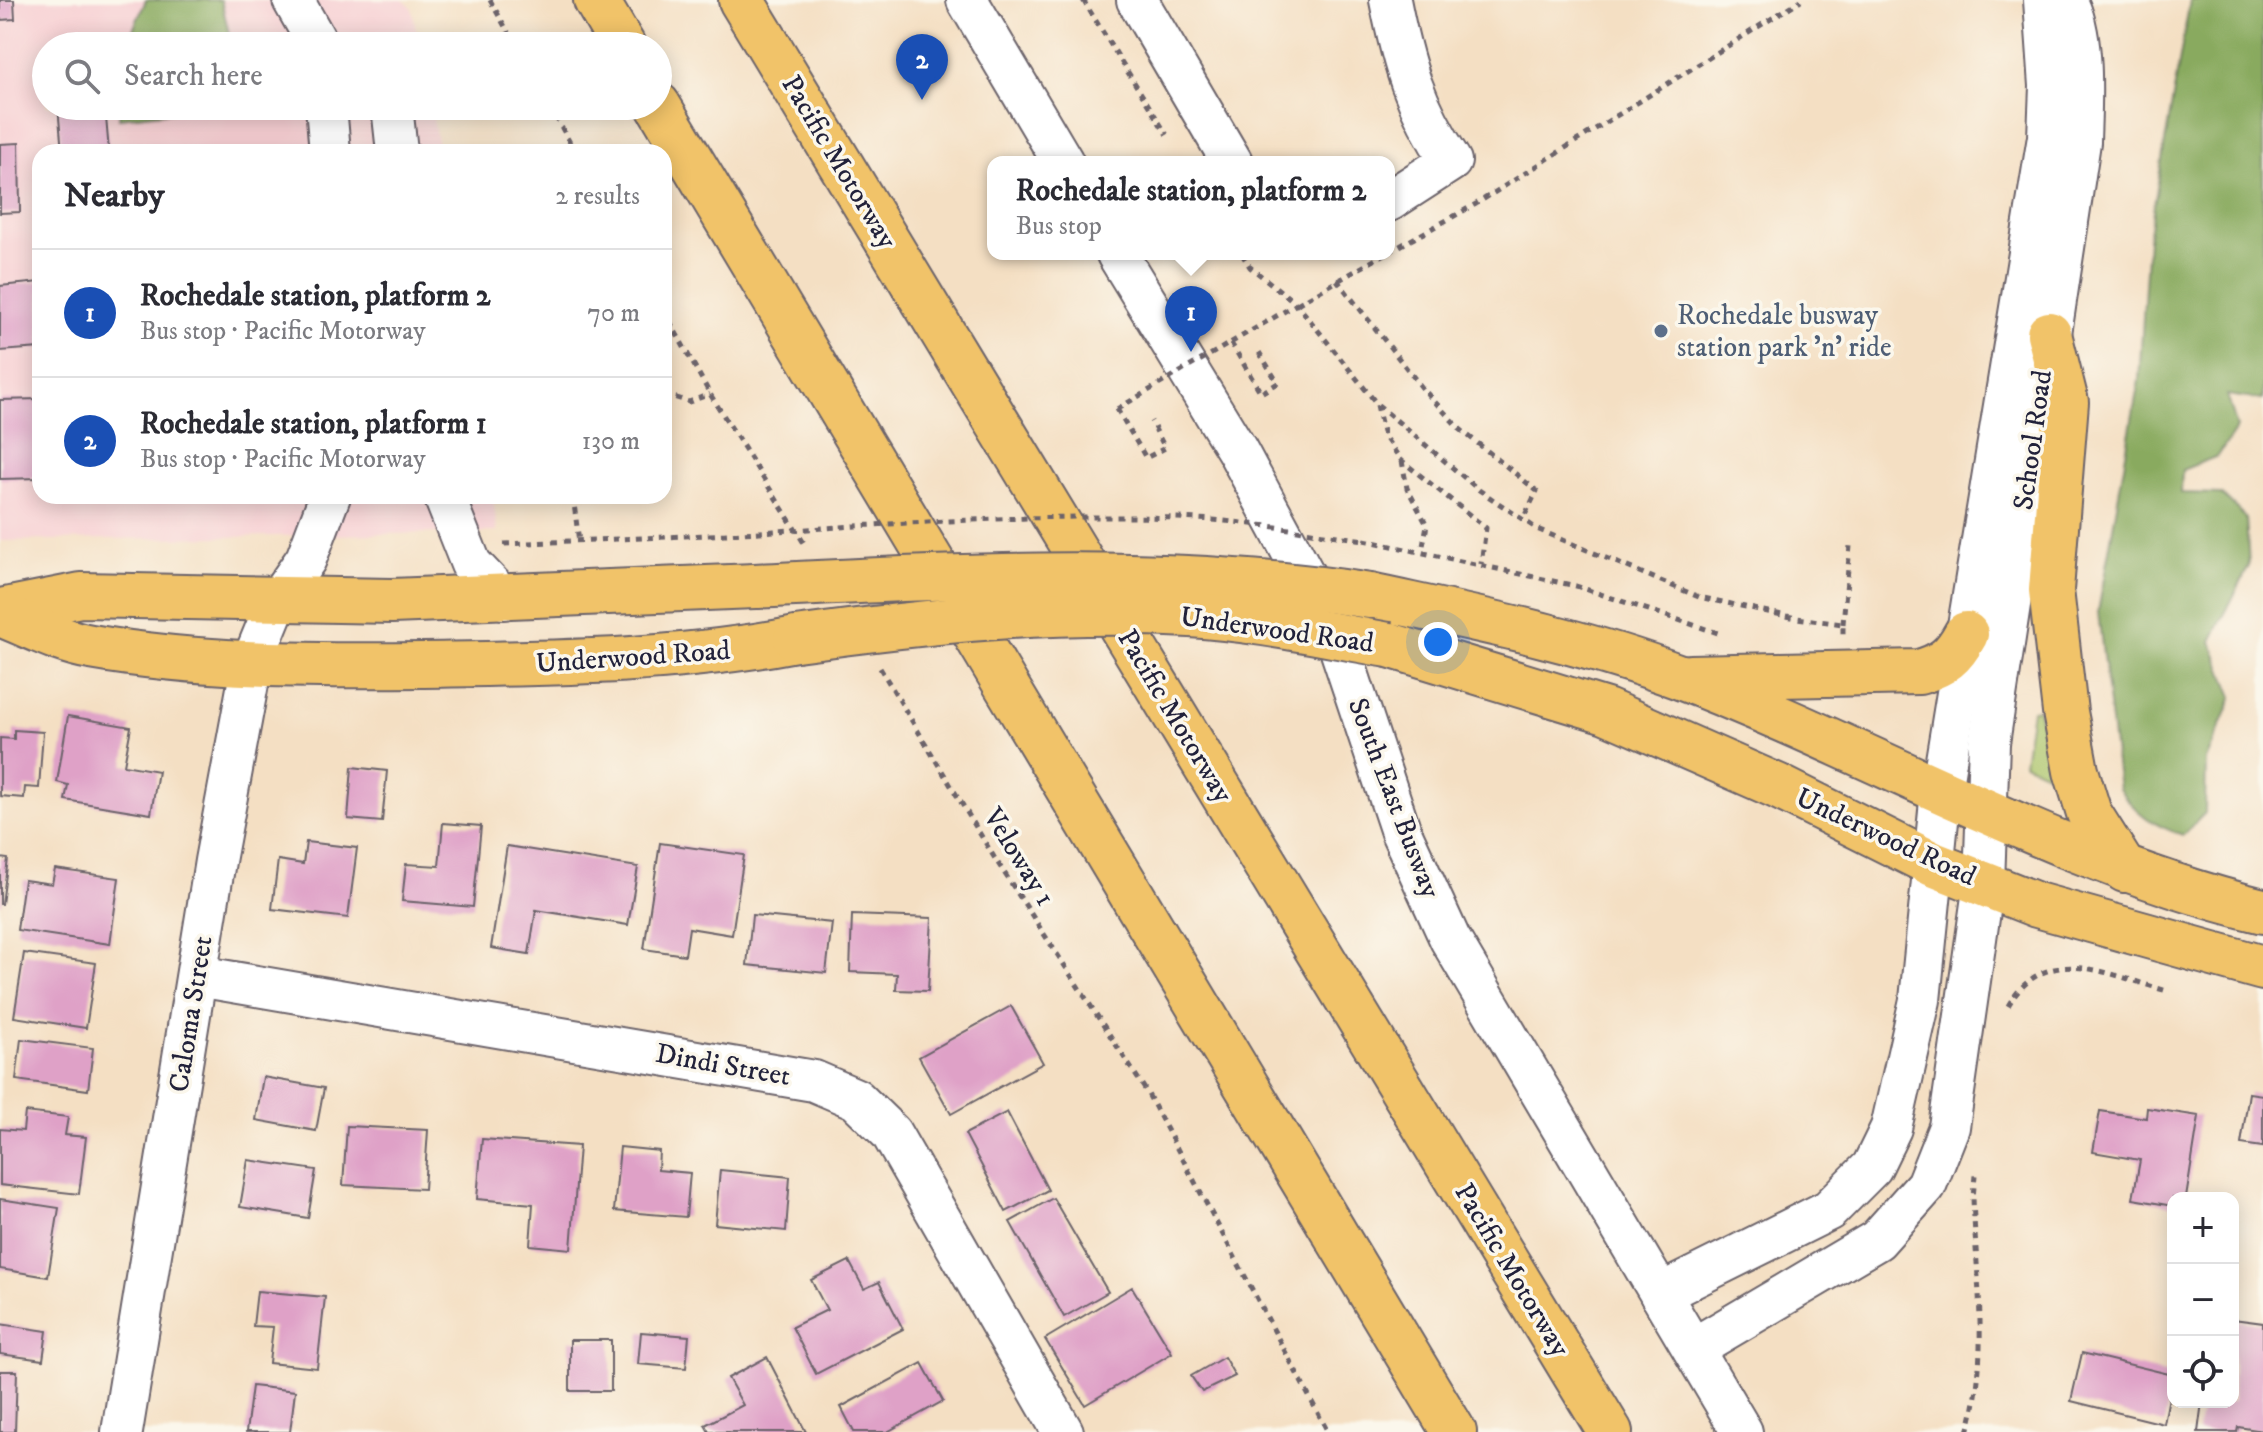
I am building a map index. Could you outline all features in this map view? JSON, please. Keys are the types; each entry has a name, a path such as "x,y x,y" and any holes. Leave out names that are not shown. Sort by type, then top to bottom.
{"main road":[{"path":"596,0 615,32"},
{"name":"Pacific Motorway","path":"741,0 1610,1432"},
{"path":"667,120 1454,1432"},
{"path":"2049,334 2066,402 2051,590 2065,712 2076,771 2089,813 2125,870"},
{"name":"Underwood Road","path":"0,612 81,595 277,601 504,599 972,575 1130,573 1235,580 1370,596 1498,621 1680,677 2125,870 2263,911"},
{"name":"Underwood Road","path":"0,612 88,647 252,662 394,666 644,660 982,615 1052,612 1191,615 1389,645 1606,711 1777,786 1933,864 2060,912 2263,968"},
{"path":"1680,677 1919,672 1942,666 1955,654 1966,634"}],"street":[{"path":"293,0 311,32"},
{"path":"967,0 1059,156"},
{"path":"1137,0 1228,156"},
{"path":"1390,0 1400,53 1414,98 1451,161 1395,197"},
{"name":"School Road","path":"1933,864 1941,791 2048,137 2050,86 2044,0"},
{"name":"School Road","path":"1984,883 1989,743 2080,142 2082,87 2073,12 2066,0"},
{"path":"327,120 329,144"},
{"path":"394,120 396,144"},
{"name":"South East Busway","path":"1121,260 1237,450 1333,628 1401,832 1450,939 1742,1432"},
{"name":"Caloma Street","path":"122,1432 215,861 252,662 277,601 306,559 327,504"},
{"path":"447,504 471,564 504,599"},
{"path":"1660,1294 1829,1210 1872,1167 1891,1128 1908,1063 1920,1000 1933,864"},
{"path":"1694,1348 1877,1240 1926,1185 1949,1127 1984,883"},
{"name":"Dindi Street","path":"198,976 814,1081 856,1099 891,1133 1051,1428"}],"path":[{"path":"490,0 508,32"},
{"path":"1083,0 1176,148"},
{"path":"1395,249 1476,204 1801,0"},
{"path":"558,120 571,144"},
{"path":"1246,260 1250,267 1297,304 1377,404 1479,490 1523,519 1699,597 1796,618 1843,624"},
{"path":"1151,421 1165,448 1146,458 1117,409 1374,260"},
{"path":"1337,280 1423,389 1460,429 1537,491 1523,519"},
{"path":"672,325 710,394 809,552"},
{"path":"1231,343 1261,393 1278,383 1259,352"},
{"path":"672,397 689,402 710,394"},
{"path":"1377,404 1384,436 1401,460 1486,528 1481,564"},
{"path":"1401,460 1407,488 1427,525 1422,551"},
{"path":"574,504 579,542"},
{"path":"491,543 579,542 978,520 1179,518 1265,525 1422,551 1576,586 1672,620 1734,635"},
{"path":"1842,647 1850,546"},
{"name":"Veloway 1","path":"873,658 994,857 1148,1094 1328,1432"},
{"path":"2004,1011 2037,972 2058,967 2083,968 2167,991"},
{"path":"1968,1432 1977,1401 1982,1360 1973,1198 1976,1161"}],"shaded area":[{"path":"0,0 403,0 412,8 416,32 32,32 32,120 433,120 438,144 32,144 32,504 494,504 497,532 0,541"}],"green space":[{"path":"146,0 221,0 229,32 132,32"},
{"path":"2190,0 2263,0 2263,400 2227,395 2237,428 2218,456 2182,470 2181,493 2221,494 2246,518 2249,566 2211,641 2233,697 2206,760 2205,813 2183,835 2147,818 2119,789 2098,612 2139,380 2148,239"},
{"path":"2038,709 2051,775 2024,763 2032,710"}],"building":[{"path":"0,0 14,0 15,19 0,20"},
{"path":"59,120 106,120 108,144 61,144"},
{"path":"19,143 20,212 0,213 0,144"},
{"path":"32,283 32,349 0,351 0,286"},
{"path":"32,399 32,478 0,479 0,400"},
{"path":"68,716 131,727 124,765 158,771 151,814 65,800 68,785 57,782"},
{"path":"14,730 43,732 39,788 25,787 24,798 0,796 0,738 14,739"},
{"path":"352,767 387,771 382,822 348,819"},
{"path":"443,823 481,826 473,907 402,901 406,864 439,866"},
{"path":"306,842 357,848 348,918 272,909 278,860 303,864"},
{"path":"660,843 744,855 732,935 689,928 685,955 644,949"},
{"path":"507,846 638,867 628,925 536,910 529,954 491,948"},
{"path":"0,858 8,859 2,904 0,904"},
{"path":"55,869 119,878 110,944 17,930 24,880 52,884"},
{"path":"752,915 832,923 826,973 747,965"},
{"path":"852,915 932,918 928,991 896,990 897,974 850,972"},
{"path":"24,953 96,963 86,1028 14,1017"},
{"path":"1011,1006 1043,1063 951,1114 919,1057"},
{"path":"21,1039 93,1048 88,1090 16,1080"},
{"path":"263,1077 324,1088 316,1131 256,1120"},
{"path":"2249,1093 2263,1095 2263,1147 2241,1144"},
{"path":"2147,1108 2199,1116 2187,1192 2167,1192 2167,1205 2133,1199 2140,1160 2093,1152 2100,1111 2146,1118"},
{"path":"25,1112 68,1117 65,1135 86,1137 79,1194 0,1185 0,1129 23,1131"},
{"path":"1007,1112 1048,1190 1006,1212 965,1134"},
{"path":"347,1126 428,1130 424,1189 343,1185"},
{"path":"482,1139 579,1146 571,1249 530,1245 533,1204 477,1199"},
{"path":"620,1147 659,1151 658,1170 690,1173 686,1217 614,1211"},
{"path":"248,1160 316,1170 308,1218 240,1207"},
{"path":"720,1170 790,1177 786,1231 715,1224"},
{"path":"1053,1198 1108,1292 1064,1317 1010,1222"},
{"path":"0,1199 59,1208 48,1277 0,1269"},
{"path":"849,1261 864,1289 879,1282 903,1329 816,1374 792,1327 827,1310 811,1280"},
{"path":"1132,1287 1172,1353 1085,1405 1045,1339"},
{"path":"257,1291 325,1297 317,1368 269,1363 273,1327 253,1326"},
{"path":"2239,1320 2263,1323 2263,1431 2238,1427 2237,1432 2198,1432 2201,1408 2239,1408"},
{"path":"0,1324 47,1331 43,1360 0,1354"},
{"path":"641,1332 689,1336 686,1368 638,1364"},
{"path":"570,1340 611,1340 611,1391 570,1391"},
{"path":"2082,1353 2167,1374 2164,1424 2071,1401"},
{"path":"767,1357 806,1432 709,1432 705,1425 743,1405 728,1378"},
{"path":"1224,1357 1235,1376 1202,1392 1191,1376"},
{"path":"922,1363 943,1401 887,1432 854,1432 841,1407"},
{"path":"0,1371 17,1371 15,1432 0,1432"},
{"path":"252,1386 295,1391 290,1432 246,1432"}],"place":[{"name":"Rochedale station, platform 1","path":"922,100"},
{"name":"Rochedale busway station park 'n' ride","path":"1661,331"},
{"name":"Rochedale station, platform 2","path":"1191,352"}]}
